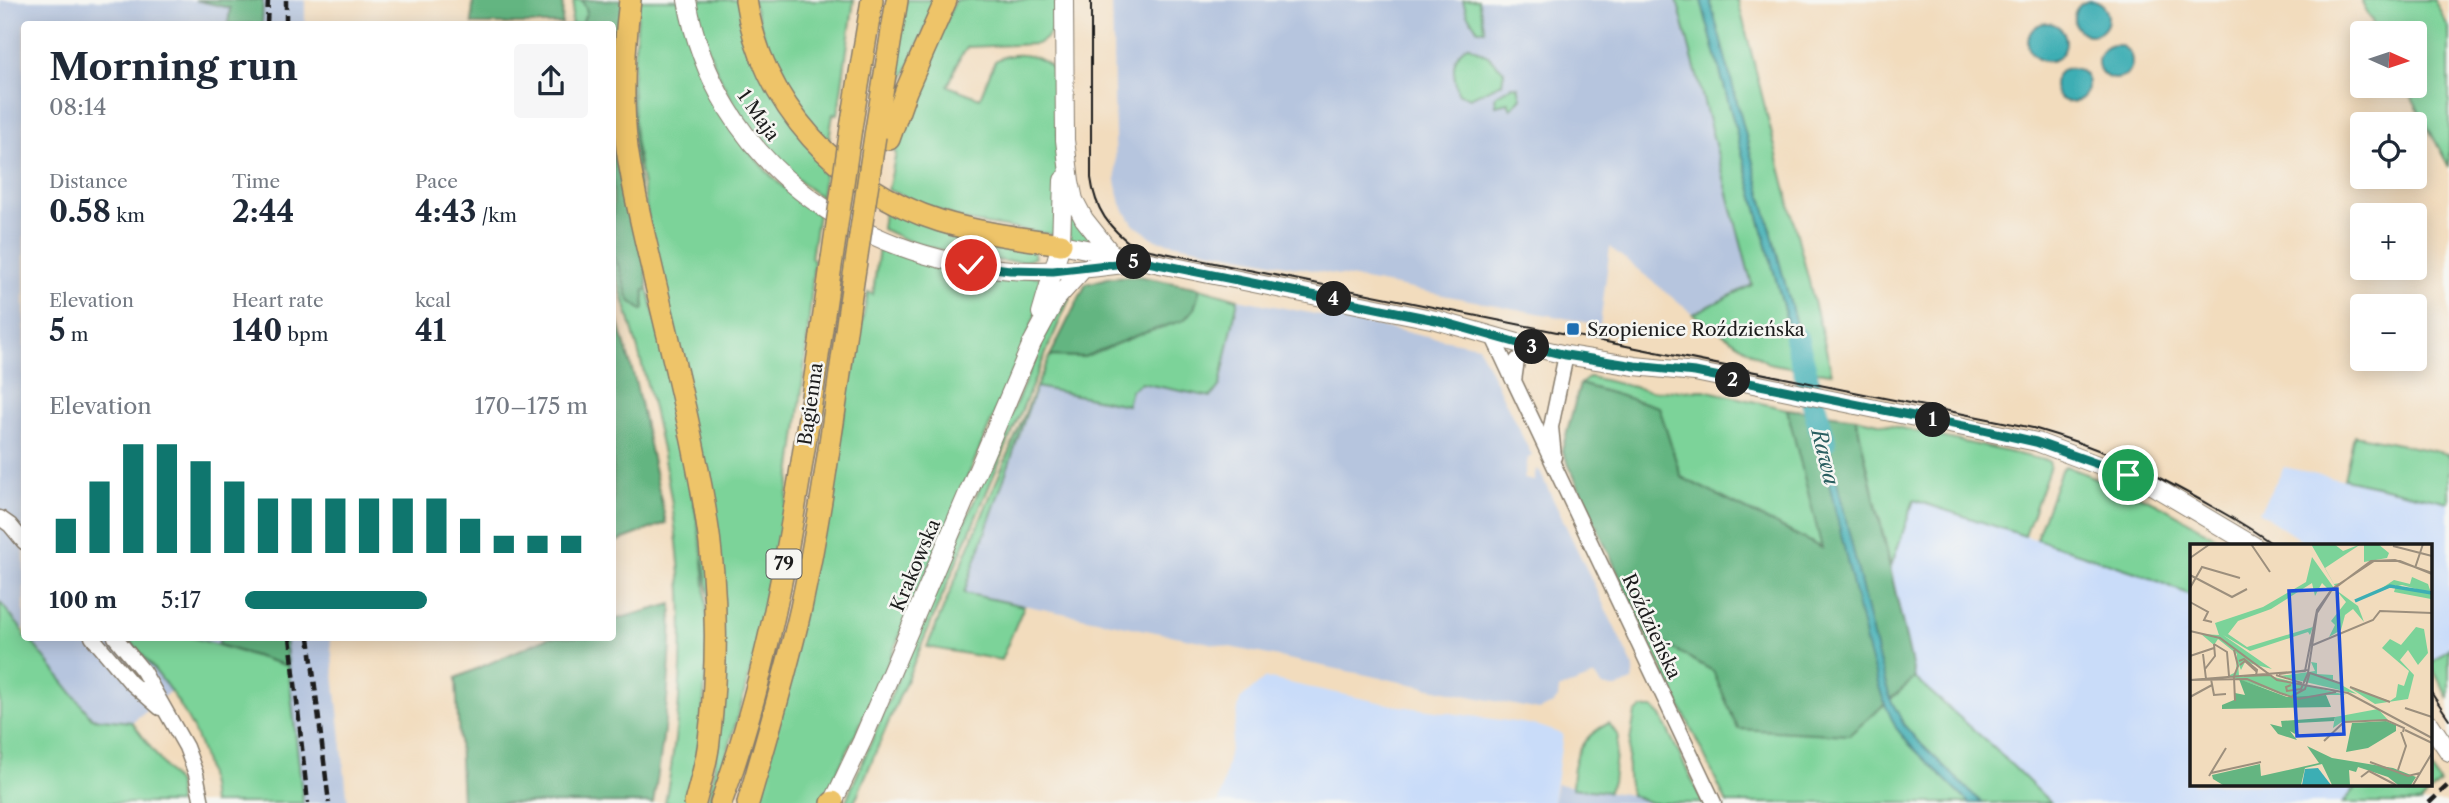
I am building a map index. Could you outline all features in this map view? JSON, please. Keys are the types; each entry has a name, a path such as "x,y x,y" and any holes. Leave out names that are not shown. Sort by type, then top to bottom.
{"main road":[{"path":"630,0 625,48 627,147 639,213 692,440 708,527 714,592 715,642 709,743 695,803"},
{"path":"746,0 757,45 789,110 817,145 855,178 906,208 941,221 1061,244"},
{"name":"Bagienna","path":"721,803 751,705 792,522 872,0"},
{"path":"882,137 897,0"},
{"path":"882,137 906,91 946,0"},
{"name":"Bagienna","path":"748,803 781,690 801,606 819,512 853,282 853,218 882,137"}],"street":[{"name":"1 Maja","path":"687,0 704,64 726,107 766,161 790,183 898,245 971,265 1010,270 1083,269 1143,261"},
{"path":"1064,0 1065,141 1074,200 1084,219 1111,253"},
{"name":"Krakowska","path":"1032,344 1061,244 1065,141"},
{"path":"1061,244 1436,320 1566,355 1695,372 1983,430 2061,449 2153,486 2252,544"},
{"name":"Krakowska","path":"832,802 868,728 1032,344 1056,299 1083,269"},
{"name":"Roździeńska","path":"1493,337 1714,803"},
{"path":"1514,381 1517,360 1532,347"},
{"name":"Roździeńska","path":"1554,465 1552,427 1566,355"},
{"path":"0,518 21,538"},
{"path":"95,641 130,682 164,711"},
{"path":"118,641 143,671 186,747 202,803"},
{"path":"2432,727 2449,752"}],"shaded area":[{"path":"0,0 194,0 230,8 228,21 21,21 21,628 0,602"},
{"path":"263,0 305,0 305,21 262,21"},
{"path":"1112,0 1677,0 1752,285 1693,314 1610,247 1600,325 1156,240 1133,224 1121,204 1116,181"},
{"path":"1238,299 1478,346 1532,456 1528,458 1524,479 1534,481 1536,469 1539,470 1634,668 1632,681 1611,688 1603,686 1595,676 1559,689 1558,698 1553,704 1539,710 964,593 1036,387 1127,405 1131,390 1141,383 1211,396 1220,385"},
{"path":"2284,467 2449,502 2449,648 2432,661 2432,544 2306,544 2259,512"},
{"path":"1914,499 2138,573 2190,594 2190,786 2357,786 2343,803 2052,803 1915,678 1891,567"},
{"path":"31,641 219,641 220,651 132,722 92,718"},
{"path":"285,641 330,641 348,803 303,803"},
{"path":"1265,678 1393,705 1536,725 1563,734 1553,803 1219,803 1240,700"},
{"path":"1557,784 1631,795 1652,803 1553,803"}],"green space":[{"path":"195,0 263,0 262,21 228,21 230,8"},
{"path":"473,0 563,0 562,21 472,21"},
{"path":"574,0 582,0 587,11 583,21 571,21"},
{"path":"582,0 622,0 648,288 644,291 642,310 629,300 616,261 616,21 583,21 587,11"},
{"path":"639,0 679,0 698,63 727,121 767,171 791,194 818,214 811,258 814,259 803,382 779,546 751,669 712,803 708,803 723,680 635,138 632,81"},
{"path":"695,0 738,0 826,163 821,197 784,167 767,149 737,108 714,64"},
{"path":"752,0 854,0 838,114 833,114 828,146 776,73"},
{"path":"906,0 938,0 894,100 890,100"},
{"path":"955,0 1056,0 1054,26 1044,40 1037,44 968,47 960,57 948,86 980,98 995,61 1012,55 1039,59 1053,70 1057,77 1059,194 1055,235 966,221 888,190 897,135"},
{"path":"1463,0 1478,0 1485,30 1478,30 1467,14"},
{"path":"1677,0 1701,0 1800,369 1768,363 1693,314 1752,285"},
{"path":"1709,0 1738,0 1832,373 1808,370"},
{"path":"2361,0 2434,0 2449,28 2449,167 2427,126 2427,112 2420,112 2412,98 2427,98 2427,21 2372,21"},
{"path":"1468,45 1488,56 1504,71 1502,83 1470,98 1458,93 1454,72 1455,60"},
{"path":"1512,86 1518,87 1521,97 1511,109 1508,102 1496,105 1495,96"},
{"path":"885,204 1033,250 1035,257 1026,261 993,260 953,253 907,240 882,229"},
{"path":"1068,208 1096,244 1069,241"},
{"path":"879,247 902,255 1045,278 1037,311 1024,345 875,694 822,803 755,803 842,421 868,292 873,294"},
{"path":"616,260 622,269 628,297 642,310 644,291 648,288 686,454 700,538 707,623 706,668 690,803 665,803 677,725 681,671 681,592 666,468 636,344 616,275"},
{"path":"1138,276 1200,288 1194,309 1184,320 1084,357 1050,356 1086,284 1111,277"},
{"path":"1076,283 854,803 845,803 1060,300"},
{"path":"1200,288 1238,299 1220,385 1211,397 1141,383 1131,390 1127,405 1036,387 1050,356 1084,357 1184,320 1194,309"},
{"path":"616,313 636,384 666,523 616,542"},
{"path":"1590,377 1651,391 1704,390 1787,409 1823,548 1681,477 1659,407 1580,384"},
{"path":"1580,384 1659,407 1681,477 1822,548 1787,409 1856,418 1915,678 1849,735 1738,729 1713,671 1645,633 1562,450"},
{"path":"1036,387 964,593 1024,606 1001,660 927,647"},
{"path":"1856,418 2049,461 2050,466 2025,536 1914,500 1891,567"},
{"path":"2354,435 2449,454 2449,502 2344,479"},
{"path":"2066,466 2156,503 2221,540 2218,544 2190,544 2190,595 2138,573 2036,539 2061,470"},
{"path":"0,602 21,628 21,641 31,641 92,718 132,722 178,785 178,803 0,803"},
{"path":"672,604 667,704 653,803 462,803 456,678 540,641 616,641 616,619"},
{"path":"1645,633 1713,671 1849,735 1915,678 2051,803 1727,803"},
{"path":"130,641 204,641 288,666 303,803 212,803 209,777 195,733 159,675"},
{"path":"219,641 285,641 288,666 219,645"},
{"path":"2449,648 2449,699 2432,668 2432,662"},
{"path":"1643,708 1653,708 1661,716 1703,803 1652,803 1631,795 1628,775 1630,744 1635,713"},
{"path":"1609,723 1618,736 1613,782 1608,792 1572,788 1574,766 1580,749 1591,735"},
{"path":"2432,770 2440,783 2420,803 2343,803 2357,786 2432,786"}],"water":[{"path":"1701,0 1710,0 1808,370 1800,369"},
{"path":"2091,1 2103,6 2108,18 2103,30 2091,35 2079,30 2074,18 2079,6"},
{"path":"2047,23 2060,29 2066,42 2060,55 2047,61 2034,55 2028,42 2034,29"},
{"path":"2115,45 2127,50 2132,62 2127,74 2115,79 2103,74 2098,62 2103,50"},
{"path":"2071,68 2083,73 2088,85 2083,97 2071,102 2059,97 2054,85 2059,73"},
{"path":"1812,410 1821,412 1890,698 1904,725 1916,739 1982,803 1969,803 1910,745 1896,728 1884,702 1869,655"}],"waterway":[{"name":"Rawa","path":"1796,338 1824,441"}],"tram line":[{"path":"1091,0 1091,178 1096,199 1105,217 1118,233 1135,247 2033,428 2080,443 2146,471 2189,493 2272,544"},
{"path":"2432,694 2449,719"}],"railway":[{"path":"267,21 268,0"},
{"path":"286,0 286,21"},
{"path":"290,641 308,803"},
{"path":"309,641 329,803"},
{"path":"2429,803 2449,784"}],"place":[{"name":"Szopienice Roździeńska","path":"1573,329"}],"route":[{"path":"971,265 1010,270 1053,271 1143,261 1436,320 1566,355 1695,372 1983,430 2061,449 2128,475"}]}
